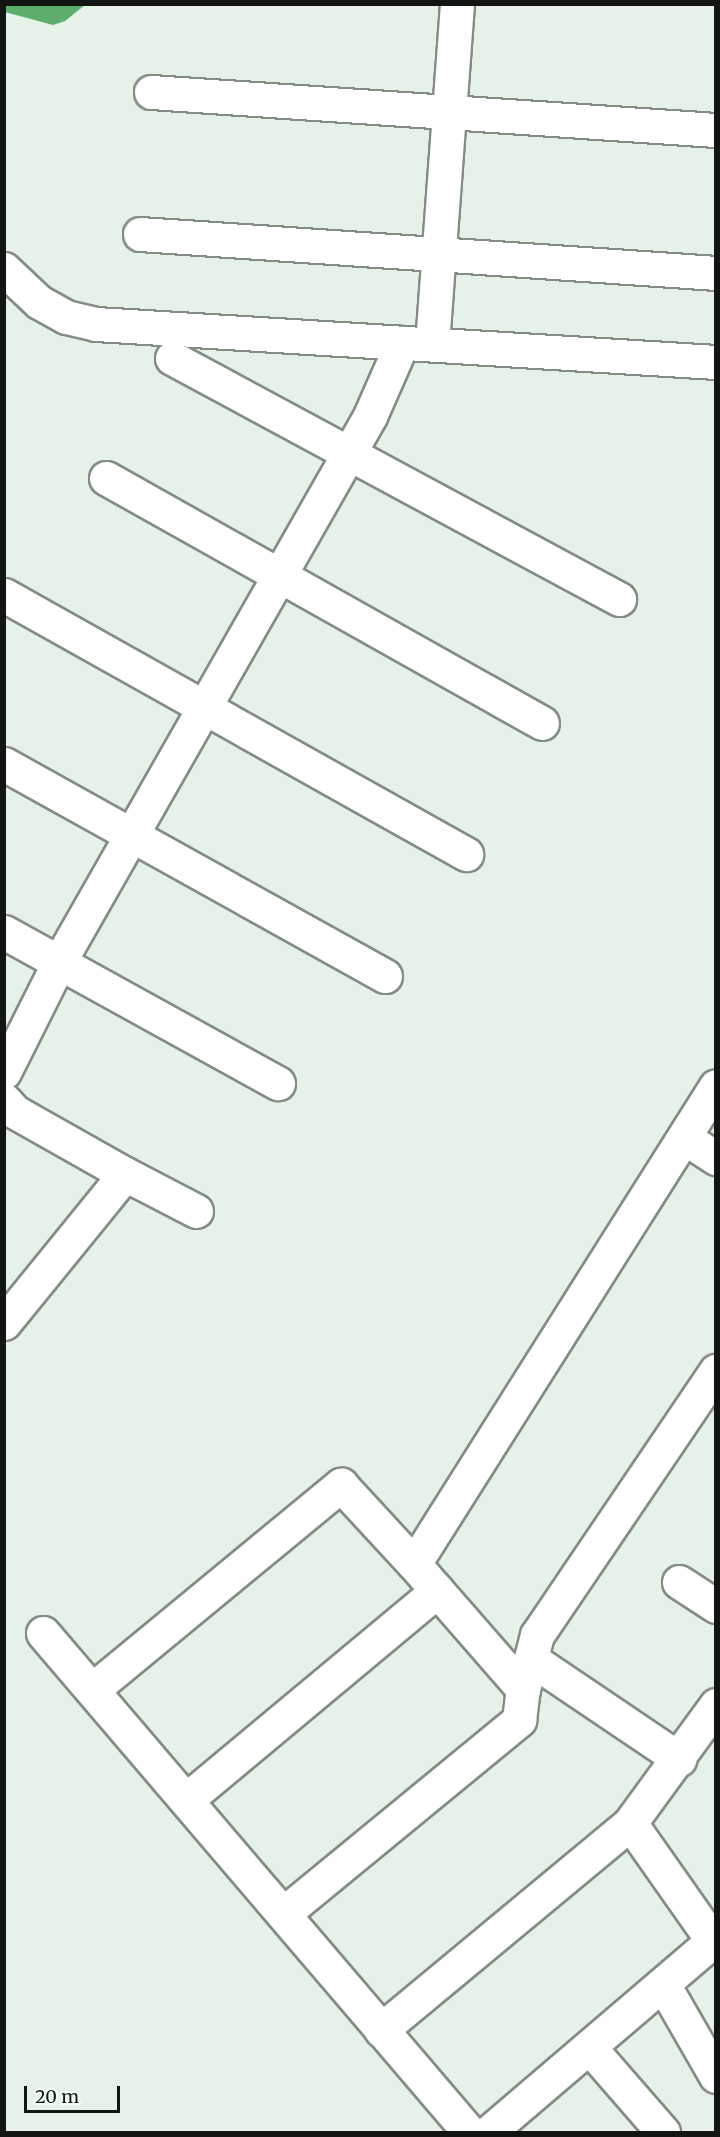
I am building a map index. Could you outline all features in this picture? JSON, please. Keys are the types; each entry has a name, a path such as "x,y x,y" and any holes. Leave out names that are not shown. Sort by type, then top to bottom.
{"street":[{"path":"4,1072 59,962 133,835 278,574 370,416 417,343 438,255 457,4"},
{"path":"151,92 716,130"},
{"path":"140,234 716,273"},
{"path":"4,269 39,302 66,317 96,324 716,362"},
{"path":"172,358 619,599"},
{"path":"106,478 542,723"},
{"path":"4,595 466,854"},
{"path":"4,764 385,976"},
{"path":"4,932 278,1083"},
{"path":"414,1564 716,1086"},
{"path":"4,1100 15,1112 124,1174 196,1211"},
{"path":"685,1138 716,1158"},
{"path":"4,1323 124,1174"},
{"path":"283,1914 519,1720 537,1635 716,1371"},
{"path":"92,1690 341,1485 437,1591 527,1674 679,1759"},
{"path":"679,1582 716,1606"},
{"path":"186,1800 437,1591"},
{"path":"43,1633 469,2133"},
{"path":"381,2030 630,1823 679,1759 716,1705"},
{"path":"489,2133 713,1941 630,1823"},
{"path":"663,1984 716,2076"},
{"path":"589,2047 663,2133"}],"shaded area":[{"path":"4,5 85,5 65,21 53,25 5,12"}]}
